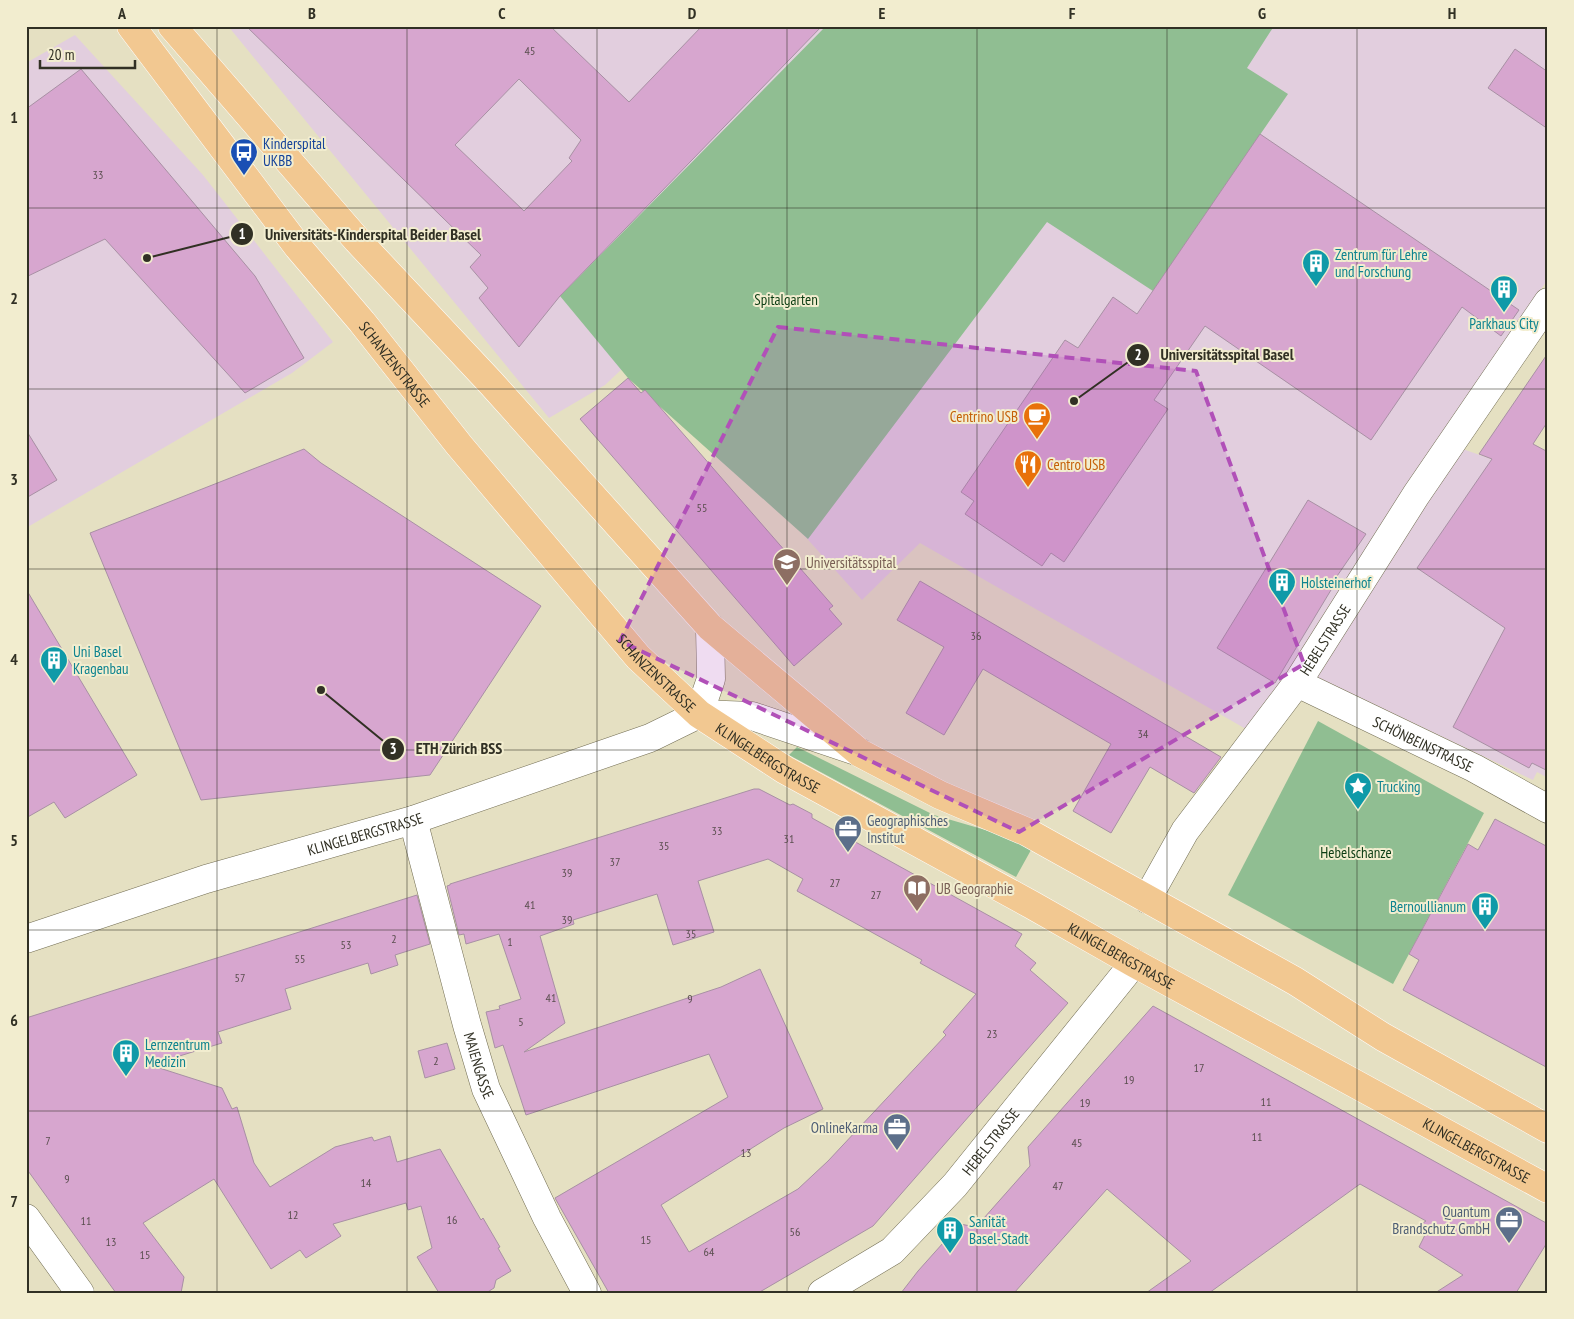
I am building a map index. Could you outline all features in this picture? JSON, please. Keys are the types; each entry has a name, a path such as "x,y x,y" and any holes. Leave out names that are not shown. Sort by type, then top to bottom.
{"main road":[{"name":"SCHANZENSTRASSE","path":"131,26 298,247 362,322 458,445 638,657 699,714"},
{"path":"172,26 357,240 491,384 710,627"},
{"name":"KLINGELBERGSTRASSE","path":"710,627 860,753 940,795 1027,832 1295,981 1383,1037 1548,1129"},
{"name":"KLINGELBERGSTRASSE","path":"699,714 785,770 1548,1189"}],"street":[{"name":"HEBELSTRASSE","path":"1147,898 1185,832 1296,683 1416,495 1548,302"},
{"name":"SCHANZENSTRASSE","path":"699,714 711,679 710,627"},
{"name":"SCHÖNBEINSTRASSE","path":"1296,683 1474,768 1548,809"},
{"name":"KLINGELBERGSTRASSE","path":"26,939 206,879 413,820 650,738 699,714 752,716 860,753"},
{"name":"MAIENGASSE","path":"413,820 467,1025 486,1089 547,1218 587,1293"},
{"name":"HEBELSTRASSE","path":"822,1293 892,1251 956,1185 1134,963"},
{"path":"26,1218 80,1293"}],"highlighted area":[{"path":"778,327 1196,371 1304,664 1019,832 620,641"}],"shaded area":[{"path":"228,26 1548,26 1548,279 1437,440 1548,479 1548,778 1537,772 1533,780 1294,666 1246,729 920,543 862,600 640,352 605,385 549,418"},
{"path":"75,35 203,175 333,342 292,373 26,528 26,63"}],"green space":[{"name":"Spitalgarten","path":"826,26 1274,26 1247,68 1288,94 1153,291 1047,222 808,539 628,378 560,296"},
{"name":"Hebelschanze","path":"1318,721 1484,813 1393,984 1228,895"},
{"path":"797,747 934,815 1006,836 1031,850 1016,877 789,755"}],"building":[{"path":"246,26 550,26 629,102 702,26 822,26 560,296 519,347 479,298 488,288 470,267 481,255","holes":["519,79 581,140 569,158 572,161 524,211 455,145"]},
{"path":"1515,49 1548,72 1548,129 1488,88"},
{"path":"81,69 255,276 304,358 245,393 105,239 26,277 26,109"},
{"name":"Zentrum für Lehre und Forschung","path":"1260,134 1519,310 1501,336 1462,307 1371,440 1205,326 1154,400 1168,409 1064,562 1051,553 1042,566 965,514 974,501 961,492 1065,340 1078,348 1113,297 1137,314"},
{"path":"1548,353 1548,421 1533,444 1548,452 1548,771 1532,763 1529,768 1453,727 1505,628 1417,568 1492,459 1479,454"},
{"path":"628,378 641,393 645,390 833,606 829,609 842,624 794,666 580,419"},
{"path":"26,430 57,480 26,498"},
{"path":"304,449 321,463 541,606 430,775 201,800 90,533"},
{"name":"Holsteinerhof","path":"1308,500 1366,534 1335,579 1337,580 1275,683 1217,648"},
{"path":"920,581 1221,757 1194,793 1150,767 1111,833 1073,811 1111,744 983,669 944,735 906,713 944,647 897,620"},
{"name":"Uni Basel Kragenbau","path":"26,589 137,775 65,818 54,802 26,818"},
{"path":"759,789 812,814 812,818 1022,934 1015,946 1036,963 1030,970 1068,1003 873,1226 758,1293 609,1293 555,1198 728,1097 709,1054 526,1115 503,1045 495,1048 486,1012 500,1009 499,1006 521,999 499,934 466,944 464,934 459,935 447,886","holes":["768,859 803,879 797,891 922,960 920,963 976,994 943,1032 946,1035 828,1161 798,1189 689,1252 661,1205 784,1128 823,1109 760,969 721,987 524,1052 565,1023 540,936 574,924 573,920 657,894 673,945 714,932 698,881"]},
{"name":"Bernoullianum","path":"1495,819 1548,847 1548,1068 1403,990 1419,960 1409,954 1468,844 1478,850"},
{"path":"417,895 430,944 395,955 398,965 371,974 368,963 285,989 291,1009 218,1032 222,1043 150,1065 222,1088 232,1109 237,1107 254,1163 270,1187 335,1147 372,1137 374,1141 390,1136 397,1162 440,1149 481,1220 483,1218 500,1247 498,1248 511,1271 496,1280 494,1288 486,1293 439,1293 417,1257 432,1248 421,1206 408,1210 406,1203 333,1224 341,1236 306,1258 300,1250 271,1269 214,1179 143,1223 184,1277 181,1293 116,1293 26,1168 26,1018"},
{"path":"1153,1006 1548,1224 1548,1241 1516,1293 1435,1293 1463,1275 1419,1247 1426,1233 1416,1227 1426,1221 1360,1184 1209,1293 1146,1293 1191,1261 1107,1189 1014,1293 901,1293 960,1224 976,1227 1030,1166 1028,1147"},
{"path":"447,1043 455,1069 425,1078 418,1051"}],"place":[{"name":"Kinderspital UKBB","path":"244,176"},
{"name":"Universitäts-Kinderspital Beider Basel","path":"147,258"},
{"name":"Zentrum für Lehre und Forschung","path":"1316,287"},
{"name":"Parkhaus City","path":"1504,313"},
{"name":"Universitätsspital Basel","path":"1074,401"},
{"name":"Centrino USB","path":"1037,440"},
{"name":"Centro USB","path":"1028,488"},
{"name":"Universitätsspital","path":"787,586"},
{"name":"Holsteinerhof","path":"1282,606"},
{"name":"Uni Basel Kragenbau","path":"54,684"},
{"name":"ETH Zürich BSS","path":"321,690"},
{"name":"Trucking","path":"1358,810"},
{"name":"Geographisches Institut","path":"848,853"},
{"name":"UB Geographie","path":"917,912"},
{"name":"Bernoullianum","path":"1485,930"},
{"name":"Lernzentrum Medizin","path":"126,1077"},
{"name":"OnlineKarma","path":"897,1151"},
{"name":"Quantum Brandschutz GmbH","path":"1509,1244"},
{"name":"Sanität Basel-Stadt","path":"950,1254"}]}
